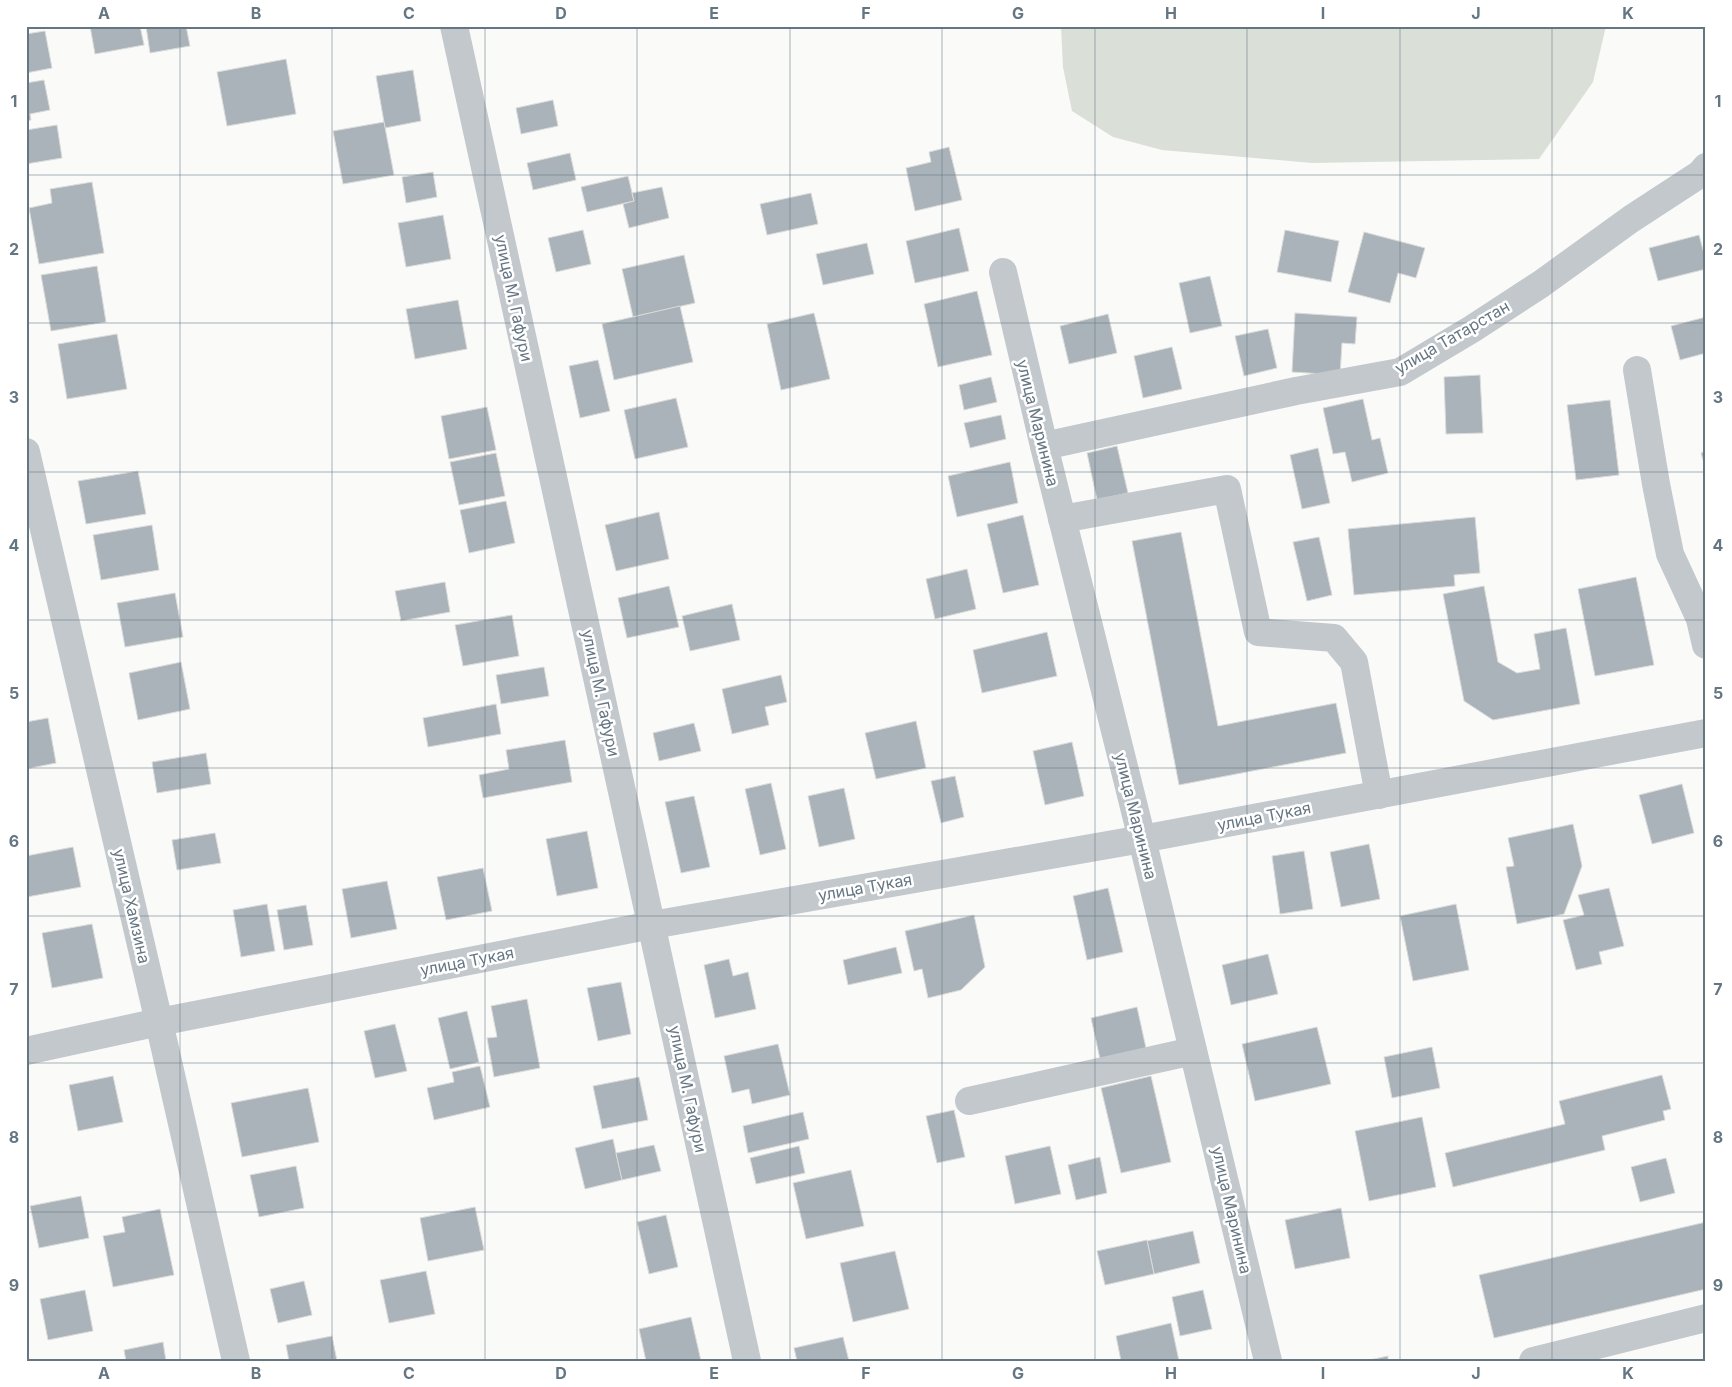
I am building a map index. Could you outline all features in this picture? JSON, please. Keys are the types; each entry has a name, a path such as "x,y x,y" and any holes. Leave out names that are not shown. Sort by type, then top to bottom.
{"street":[{"name":"улица М. Гафури","path":"454,26 747,1361"},
{"name":"улица Татарстан","path":"1044,446 1296,392 1400,372 1472,329 1541,284 1631,219 1700,174 1706,166"},
{"name":"улица Маринина","path":"1002,272 1194,1051 1268,1361"},
{"path":"1637,370 1670,554 1700,619 1706,645"},
{"name":"улица Хамзина","path":"26,452 236,1361"},
{"path":"1062,519 1227,489 1258,632 1334,638 1354,662 1379,794"},
{"name":"улица Тукая","path":"26,1051 159,1022 652,924 1142,839 1706,733"},
{"path":"969,1101 1194,1051"},
{"path":"1533,1361 1706,1318"}],"shaded area":[{"path":"1061,26 1606,26 1593,82 1539,159 1312,163 1162,150 1113,137 1072,111 1063,67"}],"building":[{"path":"90,26 140,26 144,45 95,54"},
{"path":"146,26 186,26 190,46 150,53"},
{"path":"45,31 52,68 26,73 26,34"},
{"path":"286,59 296,114 227,126 217,72"},
{"path":"413,70 421,121 385,128 376,76"},
{"path":"44,80 50,110 30,114 31,120 26,121 26,83"},
{"path":"553,100 558,126 521,134 516,108"},
{"path":"384,122 394,175 343,184 333,131"},
{"path":"57,125 62,158 26,164 26,130"},
{"path":"949,147 962,200 915,211 906,168 931,162 929,152"},
{"path":"570,153 576,180 533,190 527,163"},
{"path":"433,172 437,197 406,203 402,177"},
{"path":"628,176 634,201 587,212 581,187"},
{"path":"92,182 104,253 39,264 29,208 52,203 50,189"},
{"path":"662,187 669,218 629,228 623,204 634,201 632,193"},
{"path":"811,193 818,224 767,235 760,204"},
{"path":"443,215 451,259 406,267 398,223"},
{"path":"959,228 969,271 915,283 906,241"},
{"path":"583,230 591,264 556,272 548,238"},
{"path":"1285,230 1339,241 1331,282 1277,272"},
{"path":"1364,232 1425,248 1416,278 1398,273 1390,303 1348,292"},
{"path":"1699,235 1706,261 1706,269 1658,281 1649,248"},
{"path":"867,243 874,274 823,285 816,254"},
{"path":"684,255 695,303 633,317 622,269"},
{"path":"97,266 106,322 51,331 41,275"},
{"path":"1210,276 1222,326 1190,333 1179,283"},
{"path":"977,291 992,355 938,367 924,304"},
{"path":"458,300 467,349 415,359 406,309"},
{"path":"680,306 693,362 614,380 602,324"},
{"path":"814,313 830,379 781,390 767,324"},
{"path":"1295,313 1357,317 1355,344 1342,343 1340,375 1292,372"},
{"path":"1108,314 1117,353 1069,364 1060,326"},
{"path":"1706,317 1706,353 1680,360 1671,326"},
{"path":"1268,329 1277,368 1244,376 1235,336"},
{"path":"117,334 127,389 67,399 58,344"},
{"path":"1172,347 1182,389 1143,398 1134,356"},
{"path":"598,360 610,411 580,418 569,366"},
{"path":"1480,375 1483,433 1446,434 1444,377"},
{"path":"991,377 997,402 964,410 959,385"},
{"path":"676,398 688,447 635,459 624,410"},
{"path":"1363,399 1372,440 1380,438 1388,473 1352,482 1345,452 1333,454 1323,408"},
{"path":"1610,400 1619,475 1576,480 1567,405"},
{"path":"487,407 496,450 449,459 441,416"},
{"path":"1001,415 1006,439 970,448 964,423"},
{"path":"1117,446 1128,493 1097,500 1087,453"},
{"path":"1318,448 1330,503 1302,509 1290,455"},
{"path":"1706,451 1706,470 1701,453"},
{"path":"496,453 505,496 459,505 450,462"},
{"path":"1010,462 1018,503 957,517 948,476"},
{"path":"138,471 146,514 86,524 78,481"},
{"path":"506,501 515,543 469,553 460,510"},
{"path":"659,512 669,559 616,571 605,525"},
{"path":"1023,515 1039,585 1003,593 987,524"},
{"path":"1475,517 1480,573 1454,575 1455,586 1354,595 1348,529"},
{"path":"152,525 159,570 101,580 93,535"},
{"path":"1181,532 1218,726 1336,703 1346,753 1179,785 1132,541"},
{"path":"1319,537 1332,595 1307,601 1293,542"},
{"path":"967,569 976,609 935,619 926,579"},
{"path":"1636,577 1654,665 1595,676 1578,589"},
{"path":"445,582 450,612 401,621 395,591"},
{"path":"669,586 679,627 627,638 618,598"},
{"path":"1484,586 1498,662 1517,673 1540,669 1534,634 1566,628 1580,704 1493,720 1464,701 1443,594"},
{"path":"175,593 183,637 125,647 117,603"},
{"path":"732,604 740,640 690,651 682,616"},
{"path":"512,615 519,656 463,666 455,625"},
{"path":"1047,632 1057,676 982,693 973,650"},
{"path":"181,662 190,709 138,720 129,673"},
{"path":"544,667 549,696 501,704 496,675"},
{"path":"781,675 787,702 765,707 769,725 732,734 722,689"},
{"path":"496,704 501,734 428,747 423,718"},
{"path":"48,718 56,763 26,769 26,722"},
{"path":"916,721 926,768 876,779 865,733"},
{"path":"694,723 701,751 659,761 653,733"},
{"path":"565,740 572,782 483,798 479,775 509,769 506,750"},
{"path":"1072,742 1084,796 1045,805 1033,751"},
{"path":"206,753 211,784 157,793 152,762"},
{"path":"955,776 964,817 941,823 931,781"},
{"path":"771,783 786,849 760,855 745,789"},
{"path":"1682,784 1694,833 1652,844 1639,795"},
{"path":"844,788 855,839 819,847 808,796"},
{"path":"694,796 710,867 681,873 665,802"},
{"path":"1573,824 1582,866 1564,914 1517,924 1506,867 1514,866 1508,838"},
{"path":"587,831 598,888 557,896 546,839"},
{"path":"215,833 221,863 177,870 172,840"},
{"path":"1369,844 1380,899 1341,907 1330,852"},
{"path":"73,847 81,887 27,897 26,856"},
{"path":"1304,851 1313,909 1280,914 1272,856"},
{"path":"483,868 492,911 446,920 437,877"},
{"path":"387,881 397,929 351,938 342,889"},
{"path":"1108,888 1123,952 1087,960 1073,896"},
{"path":"1609,888 1624,946 1599,952 1602,964 1576,970 1563,920 1584,915 1578,895"},
{"path":"267,904 275,951 241,957 233,910"},
{"path":"1456,904 1469,970 1413,981 1400,916"},
{"path":"306,905 313,945 284,950 277,910"},
{"path":"974,915 985,967 961,990 928,998 922,969 914,971 905,931"},
{"path":"92,924 103,978 52,988 42,933"},
{"path":"896,947 902,973 848,985 843,960"},
{"path":"1268,954 1278,994 1231,1005 1222,965"},
{"path":"729,959 733,976 748,972 756,1009 715,1018 704,965"},
{"path":"621,982 631,1034 598,1041 587,988"},
{"path":"527,999 540,1068 494,1077 487,1038 497,1037 491,1006"},
{"path":"1137,1007 1146,1048 1100,1059 1091,1018"},
{"path":"467,1011 479,1062 450,1069 438,1018"},
{"path":"395,1024 407,1071 375,1078 364,1031"},
{"path":"1317,1027 1331,1084 1255,1101 1242,1044"},
{"path":"778,1044 790,1095 752,1104 749,1089 732,1093 724,1056"},
{"path":"1432,1047 1440,1088 1392,1098 1384,1057"},
{"path":"480,1066 490,1107 434,1120 427,1088 454,1082 452,1072"},
{"path":"1662,1075 1671,1109 1663,1111 1665,1120 1602,1136 1605,1150 1453,1187 1445,1153 1565,1124 1559,1101"},
{"path":"113,1076 123,1122 78,1131 69,1085"},
{"path":"1151,1076 1171,1162 1121,1173 1101,1088"},
{"path":"639,1077 648,1120 602,1129 593,1086"},
{"path":"308,1088 319,1142 242,1157 231,1103"},
{"path":"954,1110 965,1157 937,1163 926,1116"},
{"path":"803,1112 809,1139 748,1153 743,1126"},
{"path":"1422,1117 1436,1187 1369,1201 1355,1131"},
{"path":"613,1139 622,1180 585,1189 575,1148"},
{"path":"654,1145 661,1171 622,1180 616,1153"},
{"path":"799,1146 805,1173 756,1184 750,1158"},
{"path":"1050,1146 1061,1194 1015,1204 1005,1156"},
{"path":"1100,1157 1107,1193 1076,1200 1068,1165"},
{"path":"1666,1158 1675,1193 1640,1202 1631,1167"},
{"path":"296,1166 304,1208 259,1217 250,1175"},
{"path":"851,1170 864,1226 806,1239 793,1183"},
{"path":"81,1196 89,1238 39,1248 30,1206"},
{"path":"475,1207 484,1250 428,1261 420,1218"},
{"path":"1341,1208 1350,1258 1295,1269 1285,1220"},
{"path":"160,1209 174,1275 113,1287 103,1236 125,1232 122,1217"},
{"path":"666,1215 678,1267 649,1274 637,1222"},
{"path":"1706,1222 1706,1289 1494,1338 1479,1275"},
{"path":"1193,1231 1200,1263 1154,1274 1147,1241"},
{"path":"1147,1240 1154,1274 1105,1285 1097,1251"},
{"path":"895,1251 909,1309 853,1322 840,1263"},
{"path":"426,1271 435,1314 389,1323 380,1280"},
{"path":"304,1281 312,1315 278,1323 270,1289"},
{"path":"85,1290 93,1331 48,1340 40,1299"},
{"path":"1203,1290 1212,1329 1180,1336 1172,1297"},
{"path":"691,1317 701,1361 646,1361 639,1329"},
{"path":"1171,1323 1179,1361 1121,1361 1116,1336"},
{"path":"332,1336 337,1361 289,1361 286,1345"},
{"path":"843,1337 849,1361 797,1361 794,1348"},
{"path":"163,1342 166,1361 126,1361 124,1350"},
{"path":"1388,1356 1388,1361 1365,1361"}]}
